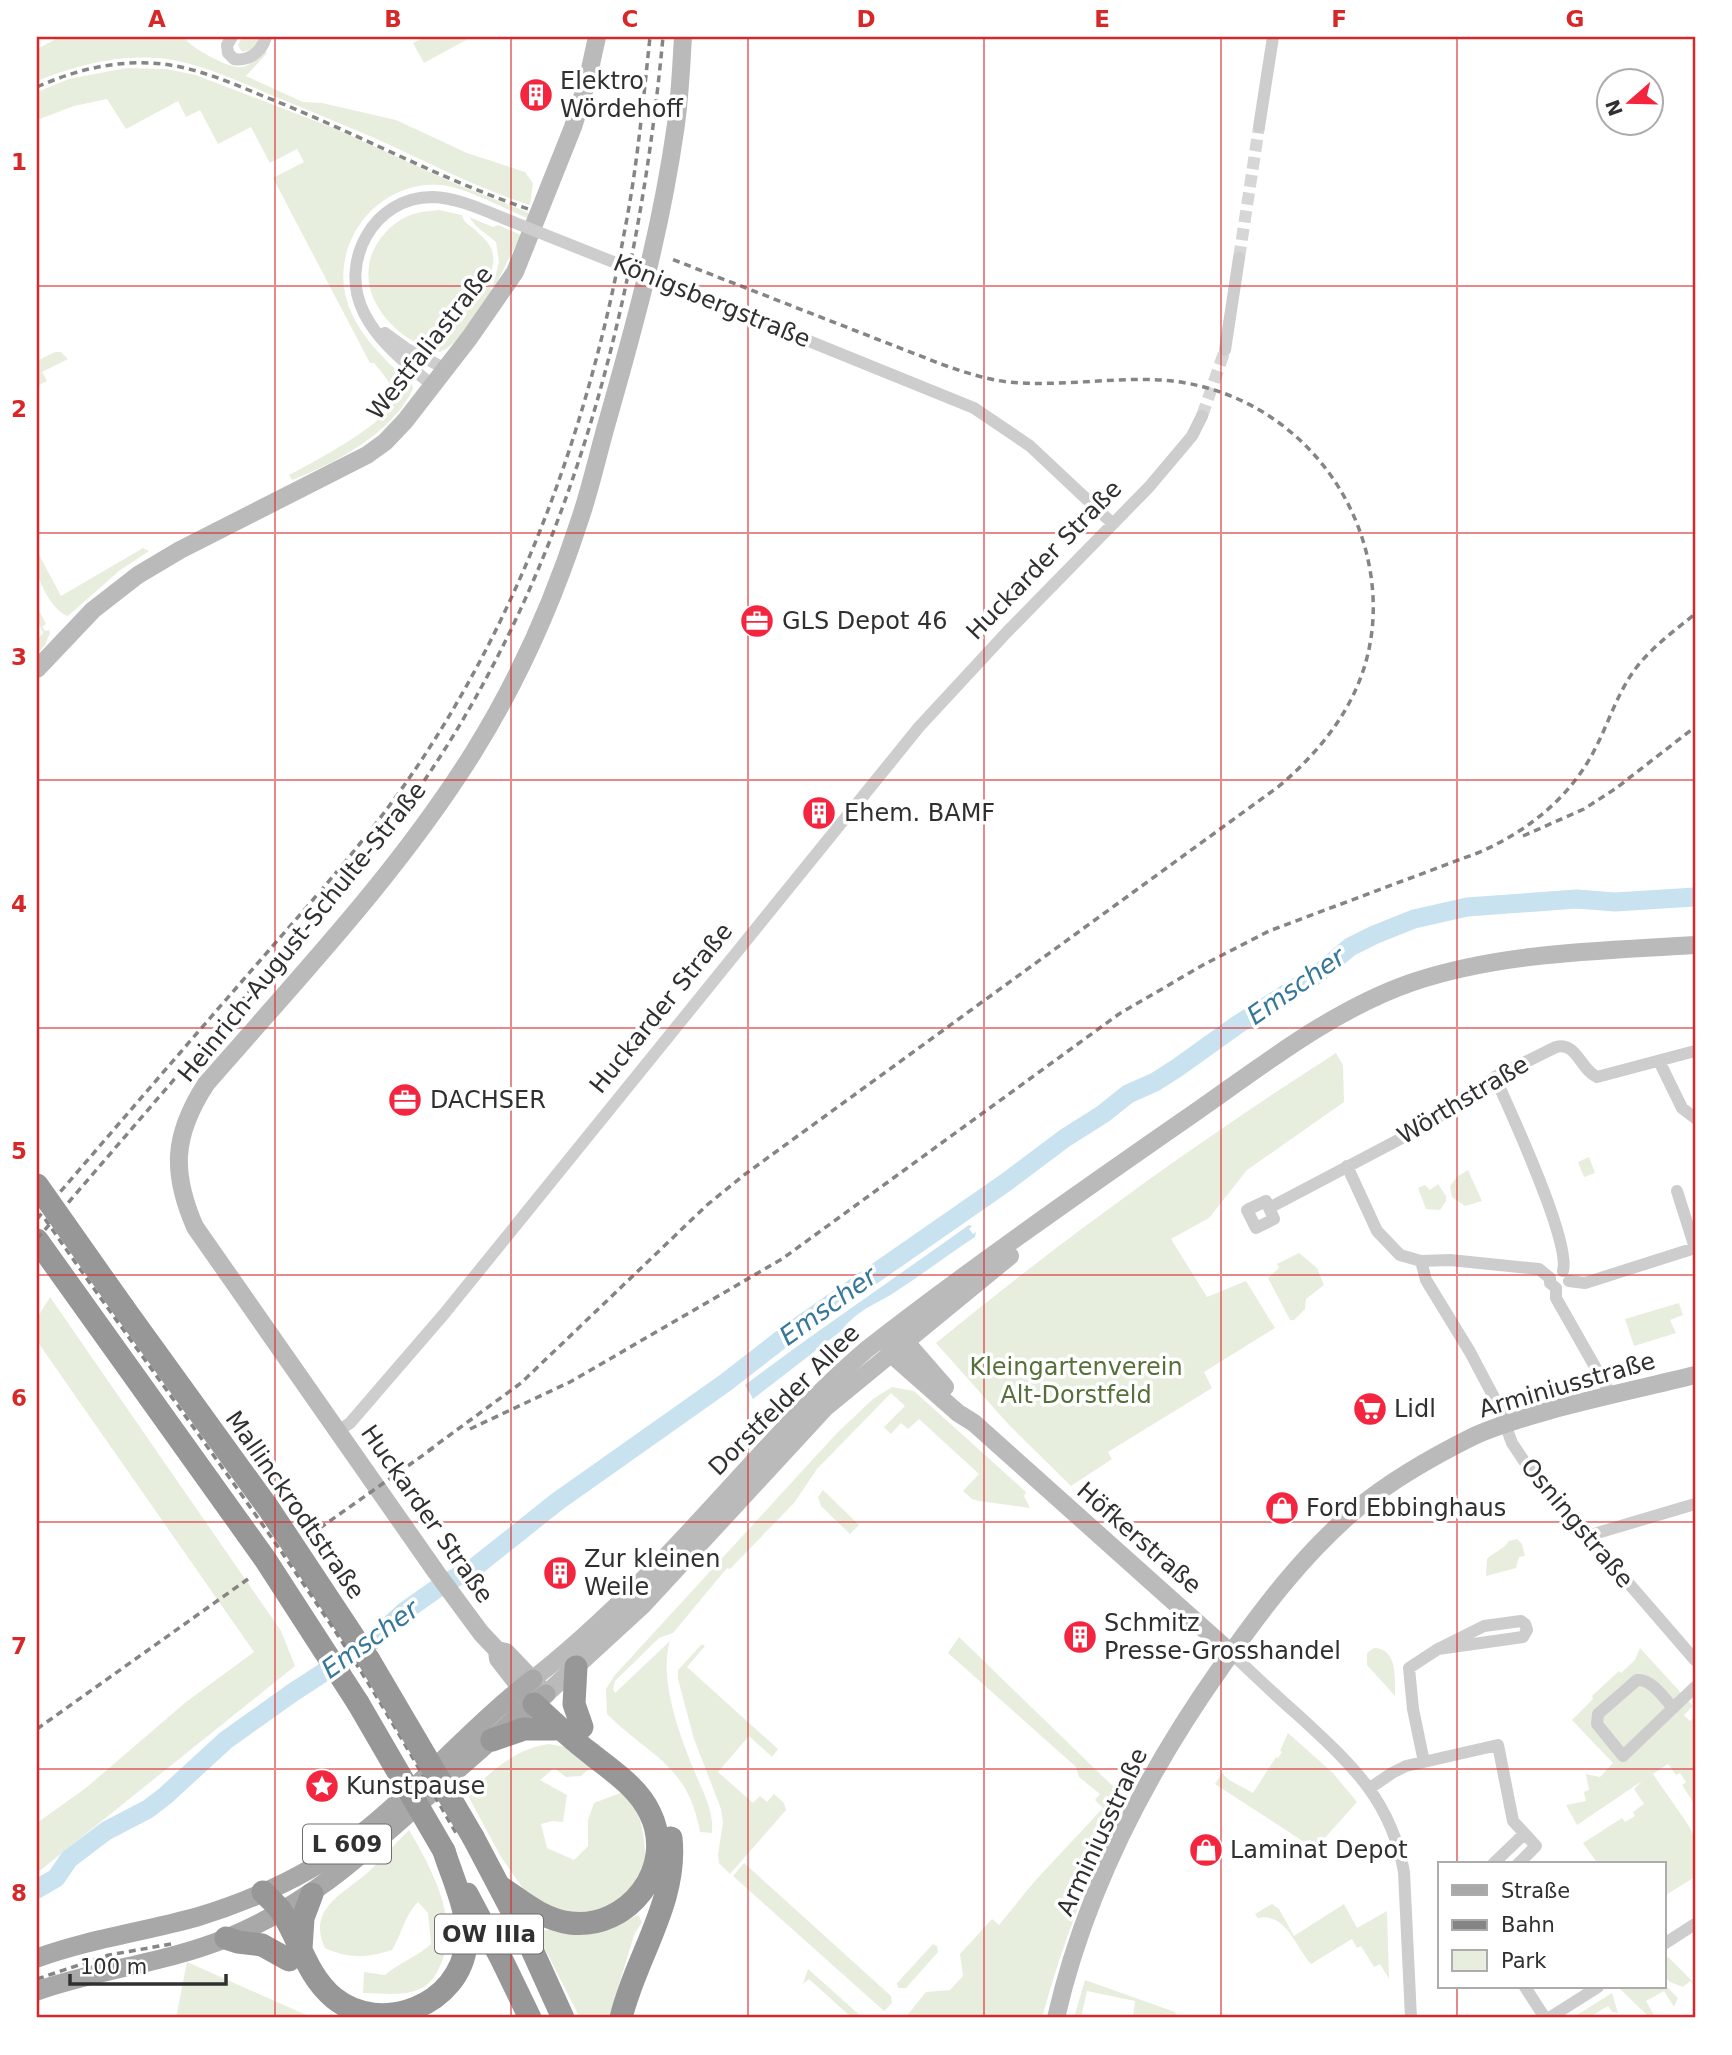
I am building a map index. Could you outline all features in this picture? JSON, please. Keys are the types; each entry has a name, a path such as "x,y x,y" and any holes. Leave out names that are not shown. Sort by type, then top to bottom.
{"highway":[{"name":"Mallinckrodtstraße","path":"37,1185 269,1509 369,1660 473,1837 563,2018"},
{"path":"37,1240 208,1477 305,1618 358,1703 444,1851 464,1913 466,1944 459,1968 450,1985 439,1995 426,2004 384,2016 344,2004 323,1987 295,1956 262,1945 226,1938"},
{"path":"572,1728 576,1667"},
{"path":"499,1886 537,1913 568,1923 584,1923 603,1921 624,1911 635,1902 654,1870 658,1843 650,1812 626,1781 533,1692"},
{"path":"492,1740 524,1729 572,1728 636,1773 652,1790 661,1805 670,1830 671,1874 621,2018"},
{"name":"OW IIIa","path":"444,1851 502,1958 530,2018"},
{"path":"263,1892 312,1996 337,2018"},
{"path":"295,1956 312,1894"}],"main road":[{"name":"Westfaliastraße","path":"37,669 77,625 121,586 172,555 367,455 405,421 502,295 527,247 573,127 597,37"},
{"name":"Heinrich-August-Schulte-Straße","path":"338,1431 195,1227 183,1200 178,1178 178,1152 193,1104 206,1084 370,896 427,823 505,700 536,634 580,521 644,290 676,128 683,37"},
{"name":"Dorstfelder Allee","path":"533,1692 839,1373 887,1334 1107,1174 1315,1031 1361,1005 1412,982 1474,966 1535,957 1695,945"},
{"name":"Dorstfelder Allee","path":"533,1692 576,1667 675,1572 802,1431 853,1383 1107,1174"},
{"name":"Höfkerstraße","path":"887,1334 897,1347 966,1410 974,1423 1231,1653"},
{"name":"Arminiusstraße","path":"1056,2018 1092,1906 1139,1800 1182,1724 1231,1653 1291,1575 1326,1537 1359,1507 1420,1466 1505,1423 1695,1376"},
{"name":"Huckarder Straße","path":"338,1431 464,1611 497,1650 506,1651 533,1692"},
{"name":"L 609","path":"37,1991 74,1978 176,1955 226,1938 312,1894 359,1858 492,1740 533,1692"},
{"name":"L 609","path":"37,1958 69,1946 198,1916 263,1892 304,1873 349,1843 533,1692"}],"street":[{"path":"232,37 226,45 228,53 233,59 241,61 256,53 265,43 266,37"},
{"path":"1259,127 1273,37"},
{"name":"Königsbergstraße","path":"433,386 384,342 366,317 355,287 356,258 373,225 394,207 421,198 443,198 470,205 974,408 1030,446 1113,524"},
{"path":"1225,350 1239,258"},
{"path":"366,317 396,342 446,369"},
{"name":"Huckarder Straße","path":"338,1431 350,1423 444,1314 919,727 1174,459 1192,436 1202,416"},
{"name":"Wörthstraße","path":"1269,1208 1419,1129 1464,1101 1495,1077 1561,1045 1570,1049 1590,1074 1597,1077 1695,1051"},
{"path":"1659,1061 1682,1108 1695,1118"},
{"path":"1347,1166 1377,1231 1400,1255 1421,1261 1450,1259 1539,1269 1553,1283 1564,1288 1564,1255 1547,1200 1495,1077"},
{"path":"1566,1276 1585,1283 1695,1248 1677,1191"},
{"name":"Osningstraße","path":"1421,1261 1426,1280 1470,1352 1512,1443 1528,1467 1695,1660"},
{"path":"1553,1283 1556,1298 1611,1395"},
{"path":"1587,1535 1695,1504"},
{"path":"1424,1762 1413,1709 1409,1668 1438,1649 1484,1626 1521,1621 1527,1629 1522,1637 1438,1649"},
{"name":"Höfkerstraße","path":"1231,1653 1333,1746 1370,1788 1384,1811 1394,1833 1404,1872 1411,2018"},
{"path":"1673,1708 1650,1683 1644,1679 1637,1680 1598,1714 1597,1724 1623,1756 1695,1687"},
{"path":"1370,1788 1406,1766 1498,1745 1513,1821 1536,1846 1520,1862"},
{"path":"1495,1862 1524,1833"},
{"path":"1666,1943 1695,1924"},
{"path":"1526,1988 1547,2018 1596,1988"}],"green space":[{"path":"60,37 183,37 211,57 236,67 248,65 265,51 267,53 246,76 303,102 322,103 396,120 467,153 525,172 533,183 530,205 472,183 239,81 181,62 149,58 116,59 84,65 37,81 37,49"},
{"path":"242,37 262,37 252,49 242,52 238,45"},
{"path":"425,37 464,37 466,40 424,63 413,43"},
{"path":"126,68 166,69 196,75 336,129 529,215 528,218 525,217 472,194 441,185 417,186 396,193 377,205 362,221 351,240 345,262 344,284 349,307 368,340 413,389 392,419 344,456 292,480 289,475 367,429 391,406 394,396 386,378 374,363 370,363 273,178 304,162 297,149 270,163 251,127 218,144 200,110 186,117 178,101 126,129 107,99 74,106 37,120 37,92 69,79"},
{"path":"439,210 462,215 466,223 486,241 493,258 488,284 492,291 462,334 440,352 406,337 392,325 372,295 368,277 370,260 378,242 390,228 411,215"},
{"path":"469,217 521,235 495,286 493,285 499,262 496,242"},
{"path":"55,352 61,352 68,359 42,372 47,381 39,385 37,361"},
{"path":"143,548 149,551 119,571 68,616 58,610 49,599 37,572 37,551 61,596"},
{"path":"37,607 46,624 42,627 50,633 37,654 37,640 43,633 37,619"},
{"name":"Kleingartenverein Alt-Dorstfeld","path":"1336,1053 1343,1065 1344,1102 1247,1170 1209,1218 1171,1239 1207,1297 1246,1281 1275,1328 1204,1372 1212,1388 1108,1452 1112,1459 1071,1486 1009,1425 936,1343 1132,1192"},
{"path":"1589,1157 1595,1173 1584,1177 1578,1162"},
{"path":"1468,1170 1482,1201 1465,1206 1452,1197 1450,1186 1458,1176"},
{"path":"1438,1184 1446,1196 1446,1201 1440,1210 1426,1209 1418,1188 1425,1185 1430,1190"},
{"path":"1299,1253 1317,1268 1324,1285 1306,1299 1305,1309 1294,1320 1290,1320 1268,1278 1279,1268 1277,1264"},
{"path":"50,1297 281,1631 295,1666 37,1873 37,1823 87,1787 186,1702 254,1652 37,1341 37,1318"},
{"path":"1679,1303 1683,1315 1670,1320 1676,1333 1634,1346 1625,1319"},
{"path":"892,1387 914,1391 1026,1492 1024,1496 1030,1508 972,1499 963,1491 979,1474 919,1419 908,1429 901,1423 891,1434 884,1427 905,1406 891,1393 817,1469 794,1503 730,1569 727,1568 673,1633 659,1638 615,1681 615,1693 670,1641 667,1673 673,1709 710,1810 712,1833 700,1832 694,1809 676,1776 665,1763 607,1714 606,1689 615,1675 837,1433 873,1399"},
{"path":"823,1490 859,1525 850,1534 821,1506 818,1497"},
{"path":"1517,1539 1522,1544 1525,1556 1519,1557 1516,1568 1486,1576 1487,1559 1509,1541"},
{"path":"959,1637 1125,1798 1079,1907 1042,2018 905,2018 926,1992 950,1990 963,1976 960,1954 992,1919 999,1925 1034,1882 1103,1808 1095,1800 1100,1794 1079,1777 1076,1767 948,1653"},
{"path":"702,1644 705,1646 687,1667 778,1749 772,1757 749,1736 718,1772 753,1803 760,1796 767,1802 774,1794 784,1803 786,1810 730,1874 719,1863 723,1822 721,1809 694,1739 678,1679 678,1670"},
{"path":"1374,1648 1382,1649 1391,1659 1395,1674 1395,1696 1367,1665 1367,1653"},
{"path":"1640,1648 1693,1706 1684,1715 1690,1721 1695,1717 1695,1805 1682,1785 1686,1782 1680,1773 1676,1775 1668,1764 1653,1774 1695,1839 1695,1877 1666,1895 1666,1862 1597,1862 1583,1843 1622,1818 1625,1822 1635,1816 1633,1812 1644,1804 1634,1789 1642,1781 1577,1825 1566,1805 1586,1801 1584,1792 1589,1790 1586,1774 1600,1777 1613,1763 1572,1720 1593,1699 1592,1696 1635,1660"},
{"path":"1288,1733 1333,1773 1357,1802 1315,1849 1215,1784 1222,1773 1253,1793 1282,1752 1280,1751"},
{"path":"549,1744 566,1747 593,1765 581,1776 566,1777 554,1768 540,1780 567,1795 563,1822 541,1824 547,1848 574,1860 588,1846 588,1820 594,1803 623,1792 639,1818 644,1838 646,1868 617,1905 606,1911 560,1916 524,1890 501,1857 467,1794 515,1756 537,1746"},
{"path":"409,1830 427,1862 441,1897 446,1915 445,1951 436,1974 422,1988 400,1994 363,1993 364,1972 385,1975 431,1944 428,1913 418,1902 409,1913 392,1950 366,1956 350,1956 325,1948 320,1923 329,1905 372,1869"},
{"path":"744,1863 891,1996 892,2003 884,2011 733,1876"},
{"path":"1272,1904 1279,1909 1294,1936 1344,1904 1357,1928 1387,1911 1389,1979 1380,1964 1374,1967 1361,1946 1357,1948 1352,1939 1311,1964 1283,1926 1276,1920 1258,1918 1255,1914"},
{"path":"638,1915 642,1922 634,1935 609,2018 580,2018 539,1937 539,1930 606,1929"},
{"path":"933,1944 937,1946 938,1952 906,1988 898,1988 897,1983"},
{"path":"1668,1957 1695,1986 1690,1981 1683,1987 1670,1982 1666,1978"},
{"path":"187,1962 313,2018 176,2018"},
{"path":"808,1969 863,2018 852,2018 809,1979 803,1984"},
{"path":"1085,1980 1175,2012 1177,2018 1133,2017 1135,2001 1087,1991 1081,2018 1074,2018"},
{"path":"1666,1986 1678,1998 1674,2007 1664,1991 1646,2001 1655,2017 1660,2018 1650,2018 1619,1988"},
{"path":"1612,1993 1618,2013 1612,2012 1608,2006 1588,2018 1572,2018"}],"water":[{"path":"969,1225 972,1226 969,1229 973,1234 976,1232 975,1237 861,1312 841,1331 753,1399 745,1385"}],"waterway":[{"name":"Emscher","path":"37,1889 56,1878 69,1859 106,1831 148,1809 165,1796 226,1740 372,1641 405,1611 442,1585 475,1567 558,1501 725,1383 792,1331 1128,1094 1177,1068 1237,1025 1319,973 1350,947 1414,919 1467,907 1577,899 1615,902 1695,897"}],"tunnel":[{"path":"1239,258 1259,127"},
{"path":"1202,416 1225,350"}],"railway":[{"path":"37,1219 368,834 409,779 464,691 496,629 551,502 594,369 629,210 650,37"},
{"path":"37,1239 391,827 451,739 502,647 546,551 582,452 611,350 634,246 651,142 663,37"},
{"path":"37,87 64,76 107,65 151,63 194,70 222,79 461,183 528,209"},
{"path":"428,1451 521,1383 707,1205 744,1175 1278,787 1321,745 1338,722 1363,672 1370,644 1372,584 1364,544 1350,507 1330,474 1304,444 1274,419 1240,400 1202,387 1162,380 1027,383 982,377 941,364 669,258"},
{"path":"470,1429 570,1382 782,1259 1119,1014 1203,965 1269,931 1480,852 1533,822 1576,780 1597,745 1619,696 1642,660 1695,614"},
{"path":"1523,836 1584,809 1615,789 1695,727"},
{"path":"45,1219 321,1610 374,1692 456,1833"},
{"path":"310,1535 436,1446"},
{"path":"37,1729 248,1579"},
{"path":"37,1979 109,1955 171,1944"}],"place":[{"name":"Elektro Wördehoff","path":"536,95"},
{"name":"GLS Depot 46","path":"757,621"},
{"name":"Ehem. BAMF","path":"819,813"},
{"name":"DACHSER","path":"405,1100"},
{"name":"Lidl","path":"1370,1409"},
{"name":"Ford Ebbinghaus","path":"1282,1508"},
{"name":"Zur kleinen Weile","path":"560,1573"},
{"name":"Schmitz Presse-Grosshandel","path":"1080,1637"},
{"name":"Kunstpause","path":"322,1786"},
{"name":"Laminat Depot","path":"1206,1850"}]}
